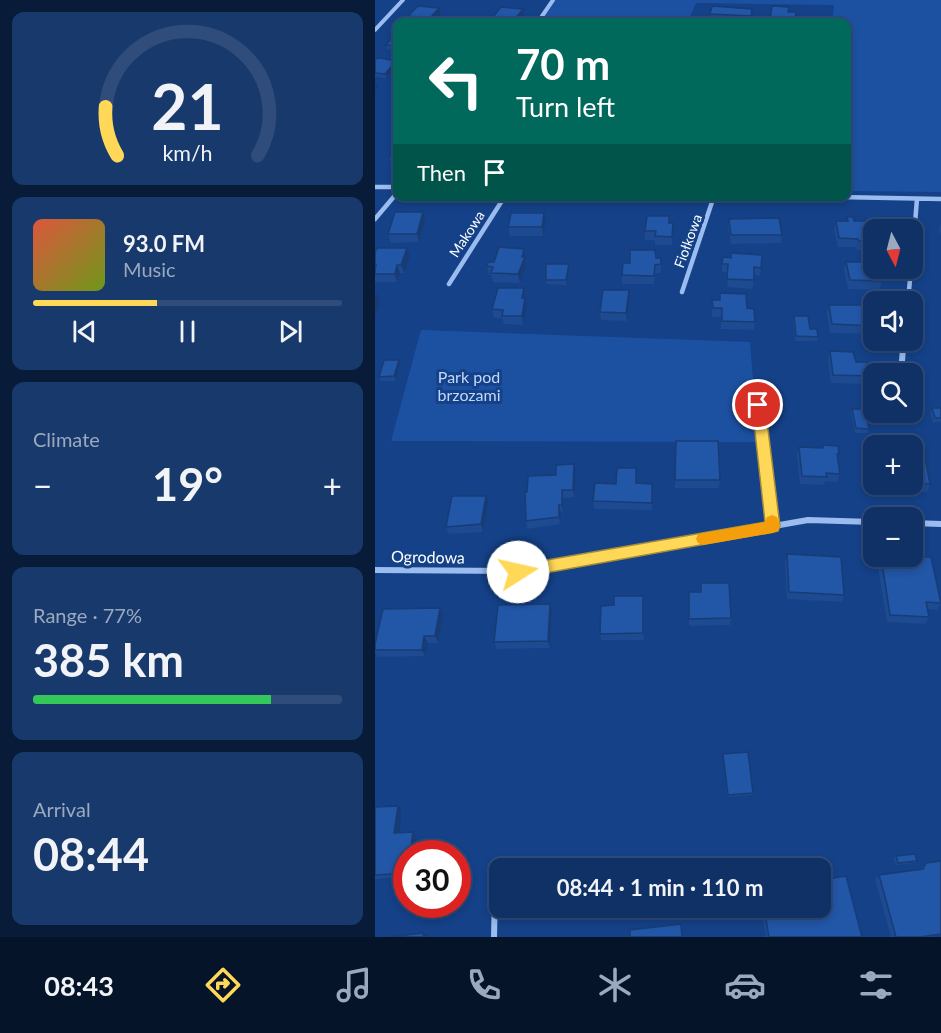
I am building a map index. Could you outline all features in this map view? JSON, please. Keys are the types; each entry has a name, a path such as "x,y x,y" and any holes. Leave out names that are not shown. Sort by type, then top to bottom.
{"street":[{"path":"375,30 403,0"},
{"path":"541,18 553,0"},
{"path":"375,187 393,187"},
{"path":"375,219 393,198"},
{"path":"851,198 941,200"},
{"path":"915,219 917,199"},
{"name":"Makowa","path":"449,284 502,201"},
{"name":"Fiołkowa","path":"682,292 712,201"},
{"path":"758,405 773,526"},
{"name":"Ogrodowa","path":"375,570 518,572 809,520 863,522"},
{"path":"923,523 941,524"}],"lane":[{"path":"494,918 494,937"}],"green space":[{"path":"553,0 941,0 941,192 851,191 851,18 832,18 834,5 696,3 690,18 542,18"},
{"name":"Park pod brzozami","path":"421,330 750,342 758,442 391,441"}],"building":[{"path":"418,6 439,8 430,18 408,16"},
{"path":"712,6 752,9 751,16 710,14"},
{"path":"772,6 789,7 788,12 796,12 795,18 770,18"},
{"path":"501,7 523,9 516,18 493,17"},
{"path":"393,37 393,46 386,45"},
{"path":"375,59 393,60 393,65 385,74 375,73"},
{"path":"395,212 423,212 417,234 388,234"},
{"path":"511,213 544,213 542,227 508,227"},
{"path":"647,216 669,216 669,223 673,223 672,237 655,236 656,231 645,231"},
{"path":"847,217 853,217 854,221 863,221 863,241 839,238 836,221 848,221"},
{"path":"779,218 782,235 731,235 729,219"},
{"path":"499,247 524,249 522,257 525,257 518,274 491,273 493,267 487,266 488,262 494,262"},
{"path":"377,248 407,248 401,265 397,265 395,274 375,274"},
{"path":"630,250 655,250 656,258 661,258 661,264 655,265 654,276 622,275 623,263 630,263"},
{"path":"731,253 762,255 761,268 754,267 754,280 727,279 728,264 722,264 723,257 731,258"},
{"path":"846,262 863,262 863,279 882,279 882,281 850,280"},
{"path":"546,264 569,264 566,280 546,280"},
{"path":"498,288 524,288 522,316 502,316 503,310 492,309"},
{"path":"603,290 629,290 626,313 600,312"},
{"path":"720,293 746,294 747,308 754,309 755,322 722,321 722,308 713,308 712,300 720,300"},
{"path":"829,305 863,305 863,326 832,324"},
{"path":"794,316 808,316 810,329 817,329 818,337 796,336"},
{"path":"830,351 853,352 856,362 866,362 863,363 863,376 833,375"},
{"path":"384,360 399,360 394,376 379,377"},
{"path":"932,408 941,408 941,418 935,418"},
{"path":"852,409 863,409 863,423 868,423 869,429 856,428"},
{"path":"676,441 718,441 720,480 675,480"},
{"path":"823,445 838,446 840,474 826,473 827,477 802,476 799,447 823,448"},
{"path":"923,451 924,451 930,484 923,484"},
{"path":"574,464 573,490 562,490 559,517 526,521 525,492 527,492 528,476 556,475 556,465"},
{"path":"617,468 636,468 636,483 652,484 652,503 593,501 595,483 616,484"},
{"path":"452,496 486,496 481,524 446,527"},
{"path":"787,554 841,557 844,595 789,592"},
{"path":"923,557 931,557 941,603 926,602 929,617 890,615 883,567 923,567"},
{"path":"701,583 729,583 731,618 689,619 689,592 701,592"},
{"path":"614,596 643,596 643,633 600,634 601,606 614,605"},
{"path":"550,604 548,641 494,642 498,605"},
{"path":"440,608 435,636 424,636 422,650 375,650 383,609"},
{"path":"748,752 753,793 728,795 723,754"},
{"path":"398,806 394,833 413,832 412,840 393,840 393,874 375,875 375,807"},
{"path":"915,854 917,861 898,863 896,856"},
{"path":"941,861 941,934 896,937 879,875 923,869 926,863"},
{"path":"846,876 862,937 769,937 766,918 831,918 831,878"},
{"path":"681,924 682,937 630,937 630,930"},
{"path":"423,933 423,937 390,937"}],"slow traffic":[{"path":"703,539 773,526 772,521"}],"route":[{"path":"518,572 773,526 758,405"}]}
